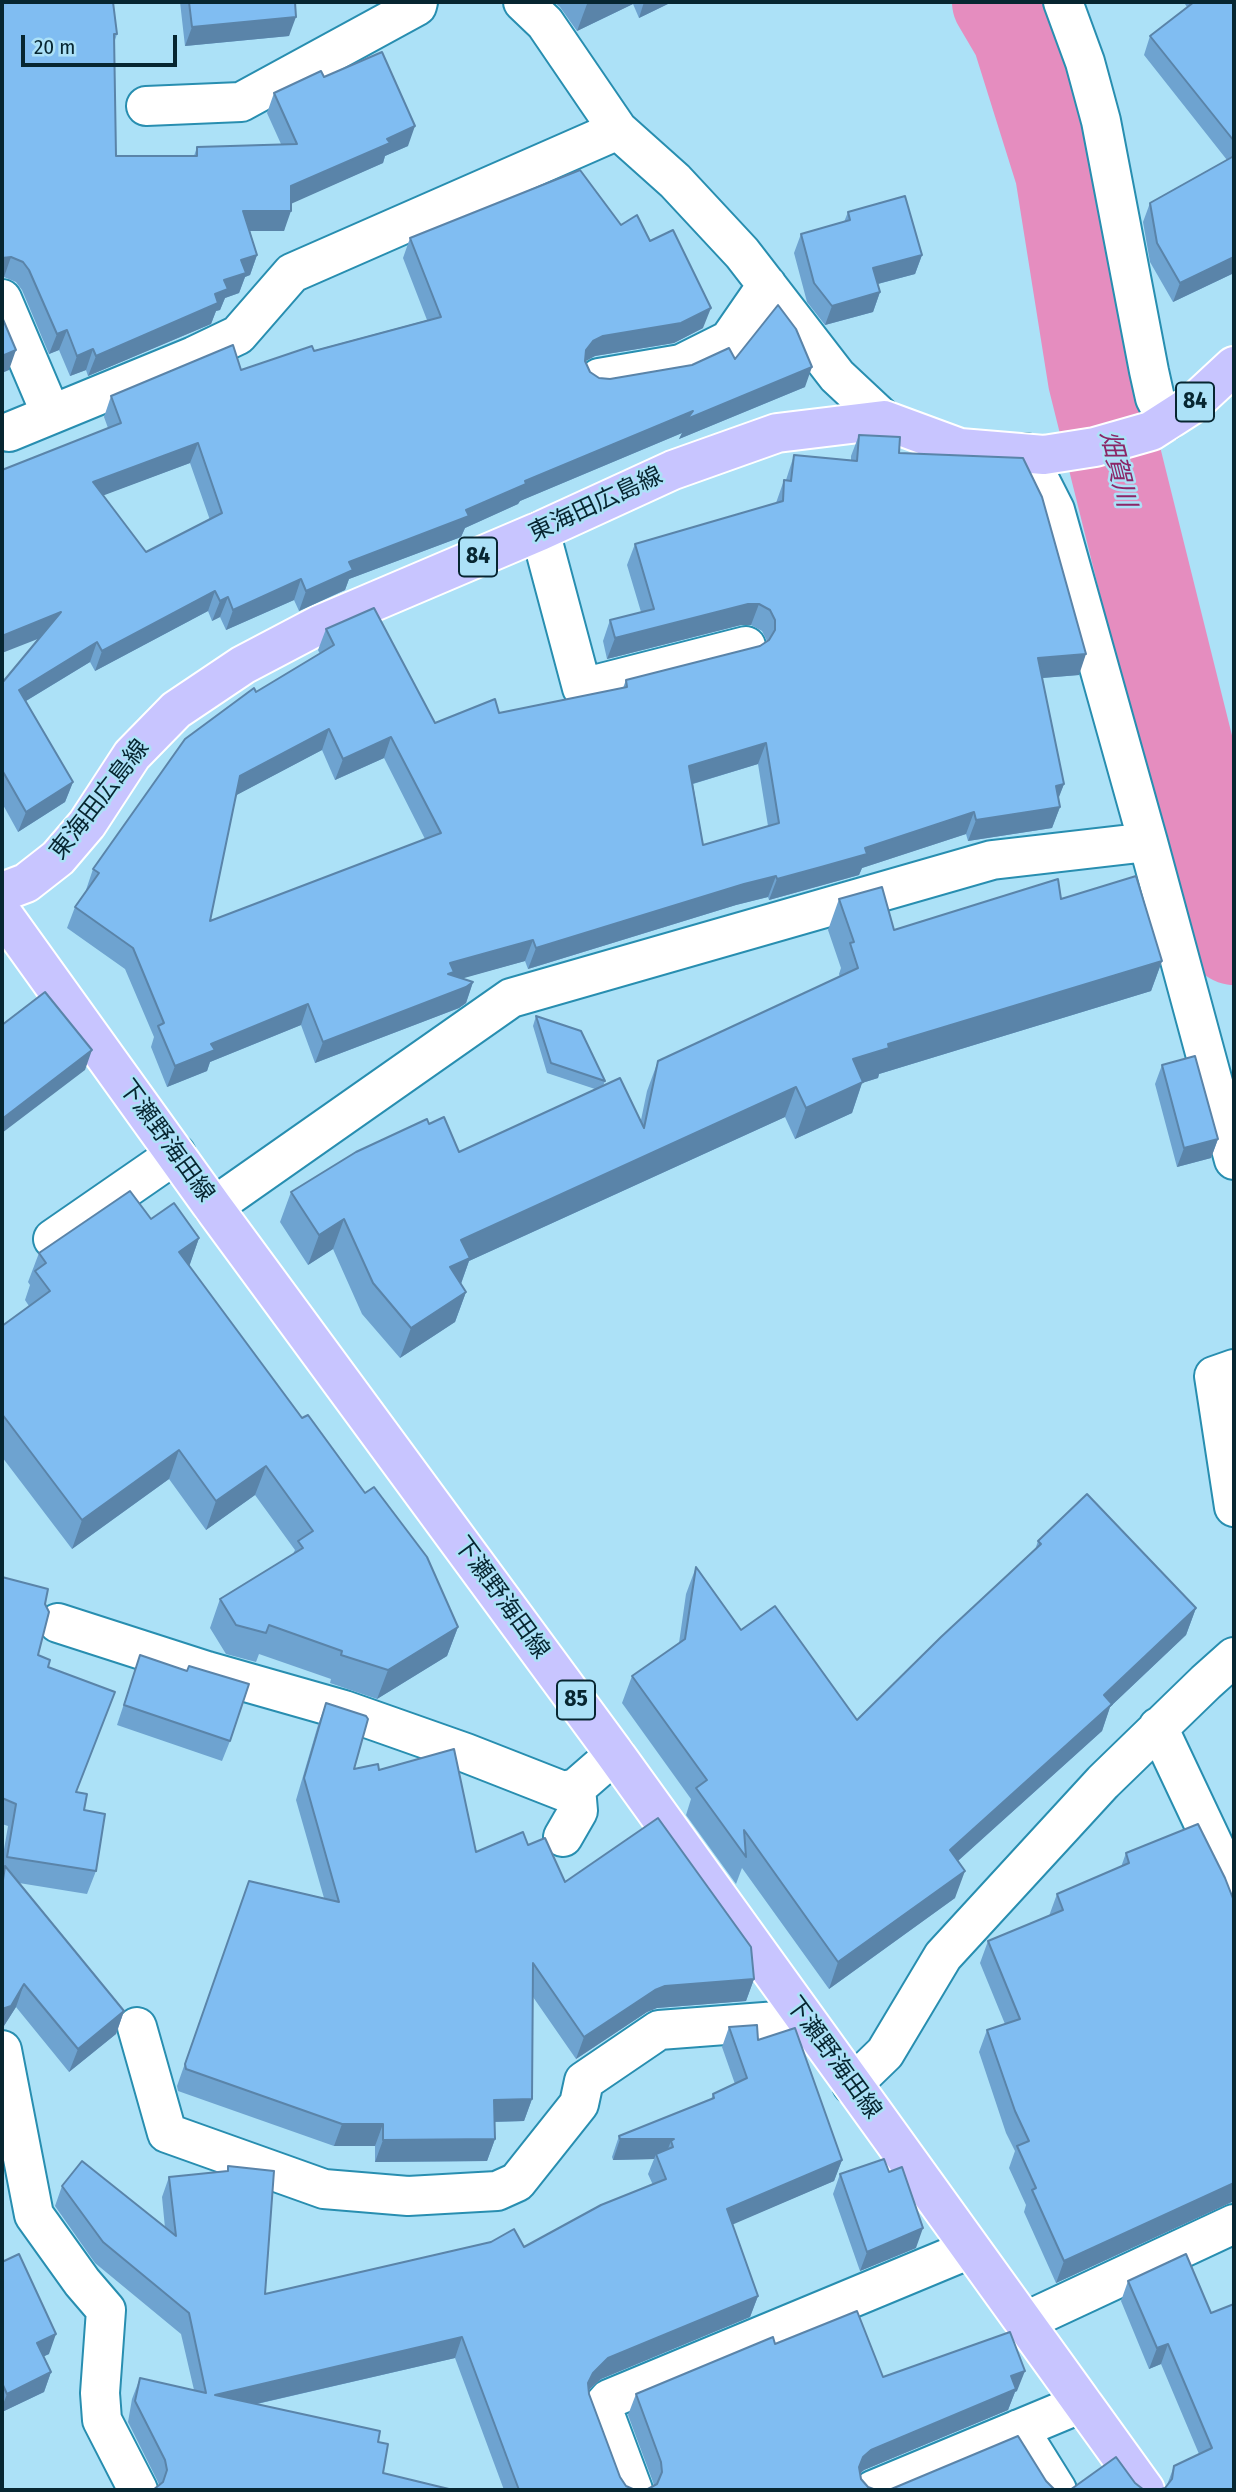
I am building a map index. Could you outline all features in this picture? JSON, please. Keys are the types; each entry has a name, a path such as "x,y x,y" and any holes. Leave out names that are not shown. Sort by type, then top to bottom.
{"main road":[{"name":"東海田広島線","path":"2,892 26,883 58,858 87,824 132,755 176,710 243,665 319,625 540,531 673,470 777,433 884,420 960,448 1035,454 1096,447 1159,426 1193,404 1234,366"},
{"name":"下瀬野海田線","path":"8,935 176,1154 615,1754 1144,2490"}],"street":[{"path":"146,106 241,102 418,6 418,2"},
{"path":"523,2 545,23 618,130 675,181 743,253 837,376 884,420"},
{"path":"1063,2 1085,62 1101,121 1156,398 1159,426"},
{"path":"9,432 194,356 238,335 292,273 618,130"},
{"path":"599,378 681,364 729,340 767,285"},
{"path":"2,299 51,414"},
{"path":"1035,454 1055,510 1234,1160"},
{"path":"540,531 582,688 746,646"},
{"path":"213,1207 511,998 992,860 1148,842"},
{"path":"53,1238 176,1154"},
{"path":"1234,1369 1214,1376 1234,1507"},
{"path":"58,1623 207,1671 344,1710 563,1791 576,1788 615,1754"},
{"path":"852,2085 885,2053 943,1955 1103,1782 1234,1657"},
{"path":"1158,1727 1234,1888"},
{"path":"564,1837 578,1811 576,1788"},
{"path":"137,2027 167,2133 324,2189 408,2196 496,2191 517,2182 579,2104 584,2081 659,2030 804,2019"},
{"path":"2,2050 34,2215 82,2282 106,2310 100,2393 102,2420 138,2490"},
{"path":"1024,2322 1234,2224"},
{"path":"632,2490 602,2407 609,2399 970,2249"},
{"path":"873,2490 1082,2403"},
{"path":"1019,2429 1056,2490"}],"building":[{"path":"2,2 113,2 117,34 114,34 116,156 197,156 197,147 297,144 274,93 321,71 324,77 382,52 415,126 387,139 390,143 291,186 291,211 243,211 257,255 241,260 246,273 224,280 228,289 215,294 218,303 96,356 93,349 77,356 67,330 57,334 23,262 11,257 2,258"},
{"path":"189,2 295,2 296,17 192,27"},
{"path":"1194,2 1234,2 1234,141 1150,36"},
{"path":"1234,156 1234,257 1180,283 1157,243 1150,203"},
{"path":"580,170 621,225 637,215 650,241 673,230 711,308 681,323 603,336 593,341 586,350 585,361 590,372 599,378 610,379 692,365 729,348 735,359 778,305 796,329 812,367 687,419 693,411 525,481 526,484 466,510 469,516 349,562 353,570 306,591 301,579 233,610 228,597 220,601 215,591 102,651 97,642 19,690 73,782 26,812 2,770 2,683 61,612 2,636 2,470 121,423 111,396 233,345 241,370 312,346 314,351 441,317 410,238","holes":["198,443 222,513 146,552 93,482"]},
{"path":"905,196 922,255 873,268 880,292 832,306 814,283 801,234 850,220 848,212"},
{"path":"2,317 16,350 2,356"},
{"path":"859,435 900,437 899,453 1023,458 1042,497 1086,654 1038,658 1064,784 1056,786 1060,807 976,820 974,812 865,848 867,854 777,879 776,876 744,884 536,948 533,940 450,963 454,972 448,974 473,982 323,1042 308,1004 211,1044 215,1050 175,1066 158,1026 164,1023 133,948 75,907 99,873 93,869 185,739 254,688 256,692 334,645 326,629 374,608 435,723 495,699 499,713 627,687 626,680 760,646 769,640 775,630 775,620 770,610 759,604 748,604 615,638 610,620 654,609 635,544 783,501 784,480 791,481 794,455 857,461","holes":["329,729 343,759 391,737 441,833 210,921 240,776","766,743 779,823 703,845 689,766"]},
{"path":"1136,876 1162,961 888,1044 889,1048 853,1059 863,1082 806,1108 796,1087 461,1240 470,1258 450,1267 466,1292 411,1328 373,1283 344,1219 319,1235 291,1192 356,1152 427,1119 429,1124 444,1117 459,1152 620,1078 644,1128 658,1061 858,968 850,943 854,942 839,899 882,887 894,930 1058,879 1061,899"},
{"path":"45,992 92,1050 2,1119 2,1025"},
{"path":"536,1016 581,1031 605,1081 551,1063"},
{"path":"1195,1056 1218,1139 1184,1148 1162,1065"},
{"path":"130,1191 151,1219 174,1203 199,1238 179,1252 302,1418 308,1415 365,1493 374,1487 427,1557 458,1627 388,1670 341,1655 342,1651 269,1625 266,1633 236,1625 220,1599 303,1548 298,1541 313,1531 266,1466 216,1501 179,1450 82,1520 2,1414 2,1326 50,1291 35,1271 46,1263 39,1253"},
{"path":"1087,1494 1196,1608 1104,1695 1112,1704 950,1850 965,1871 838,1962 744,1830 746,1857 696,1788 707,1780 632,1676 685,1639 696,1567 741,1630 775,1606 857,1720 1041,1544 1038,1541"},
{"path":"2,1577 48,1589 45,1604 49,1612 38,1655 50,1660 48,1667 115,1692 76,1792 87,1794 84,1810 105,1814 96,1871 7,1857 16,1804 2,1798"},
{"path":"140,1655 187,1671 189,1666 249,1684 230,1741 124,1705"},
{"path":"326,1703 368,1719 354,1769 378,1764 379,1770 454,1749 476,1852 523,1832 528,1845 545,1838 565,1882 658,1818 751,1947 754,1979 665,1986 584,2037 533,1963 532,2099 494,2100 495,2139 383,2140 383,2124 342,2124 186,2069 185,2064 249,1881 339,1902 304,1778"},
{"path":"1198,1824 1234,1901 1234,2183 1064,2261 1032,2190 1036,2188 1017,2146 1029,2141 1015,2111 987,2030 1020,2019 988,1941 1063,1910 1057,1894 1129,1863 1126,1853"},
{"path":"5,1866 124,2011 78,2049 24,1984 11,2006 2,2009 2,1887"},
{"path":"757,2025 758,2040 795,2028 842,2160 727,2209 758,2296 608,2358 593,2373 588,2383 589,2394 620,2477 626,2486 635,2490 519,2490 462,2337 215,2395 380,2431 378,2442 388,2444 383,2473 453,2490 153,2490 163,2482 167,2470 165,2460 135,2401 140,2378 206,2393 189,2313 103,2242 62,2186 82,2161 176,2236 169,2177 228,2171 228,2166 274,2171 265,2294 491,2242 514,2229 524,2247 601,2205 666,2179 656,2154 673,2147 671,2141 674,2139 620,2139 619,2136 714,2098 713,2094 747,2078 729,2027"},
{"path":"884,2159 889,2172 902,2167 923,2228 867,2252 840,2174"},
{"path":"19,2254 56,2334 37,2343 51,2372 7,2394 2,2383 2,2262"},
{"path":"1186,2254 1211,2313 1234,2304 1234,2490 1158,2490 1165,2488 1172,2479 1174,2466 1212,2448 1168,2344 1157,2348 1128,2281"},
{"path":"857,2311 883,2377 1010,2332 1025,2371 1011,2376 1016,2389 871,2450 863,2457 859,2467 861,2479 868,2487 876,2490 646,2490 657,2484 662,2472 661,2462 636,2394 773,2337 775,2344"},
{"path":"1018,2436 1046,2481 1055,2490 889,2490"},
{"path":"1116,2457 1135,2483 1144,2490 1070,2490"}],"waterway":[{"name":"畑賀川","path":"999,2 1019,36 1062,173 1095,380 1234,938"}]}
